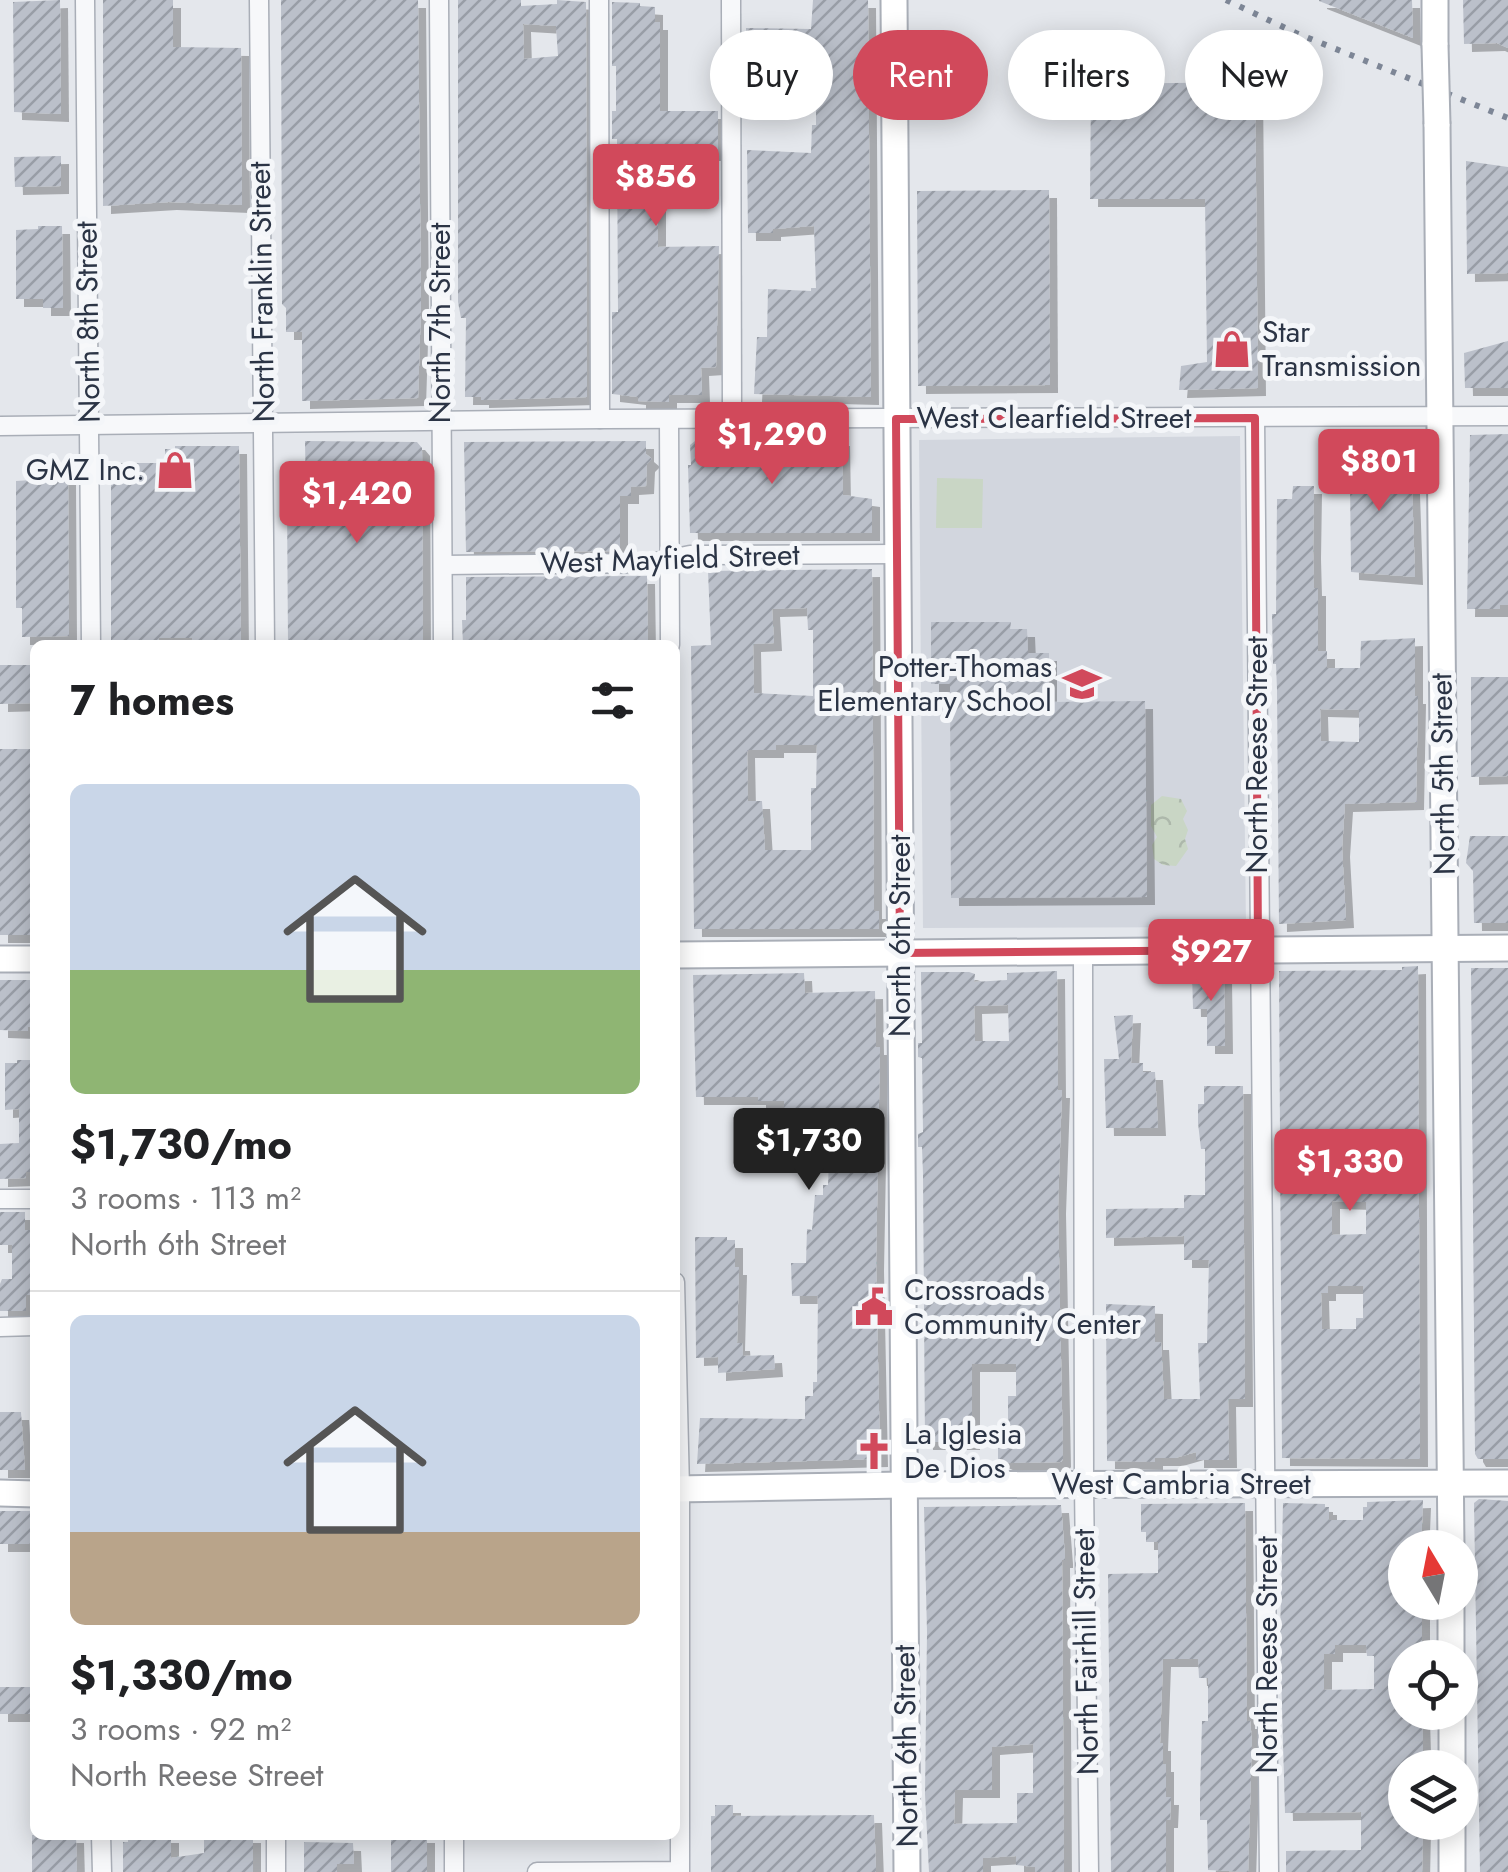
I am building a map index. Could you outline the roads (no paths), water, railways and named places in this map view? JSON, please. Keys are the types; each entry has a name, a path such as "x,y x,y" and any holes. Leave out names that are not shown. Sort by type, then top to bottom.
{"street":[{"name":"North 8th Street","path":"85,0 91,640"},
{"name":"North Franklin Street","path":"259,0 265,640"},
{"name":"North 7th Street","path":"438,0 443,640"},
{"path":"599,0 600,420"},
{"path":"731,0 732,419"},
{"name":"North 6th Street","path":"894,0 907,1872"},
{"name":"North 5th Street","path":"1435,0 1451,1530"},
{"name":"West Clearfield Street","path":"0,426 1508,416"},
{"name":"North Reese Street","path":"1255,418 1269,1872"},
{"path":"669,420 670,640"},
{"name":"West Mayfield Street","path":"443,565 670,560 690,555 897,554"},
{"path":"680,954 1508,948"},
{"name":"North Fairhill Street","path":"1083,952 1089,1872"},
{"path":"0,958 30,959"},
{"path":"0,1199 30,1199"},
{"path":"0,1327 30,1326"},
{"name":"West Cambria Street","path":"680,1489 903,1484 1508,1483"},
{"path":"0,1494 30,1494"},
{"path":"101,1840 102,1872"},
{"path":"276,1840 276,1872"},
{"path":"454,1840 454,1872"},
{"path":"538,1872 680,1871 680,1840"},
{"path":"1452,1840 1452,1872"}],"railway":[{"path":"1226,0 1296,33 1508,118"}],"place":[{"name":"Star Transmission","path":"1232,349"},
{"name":"GMZ Inc.","path":"175,470"},
{"name":"Potter-Thomas Elementary School","path":"1082,684"},
{"name":"Crossroads Community Center","path":"874,1307"},
{"name":"La Iglesia De Dios","path":"874,1451"}]}
